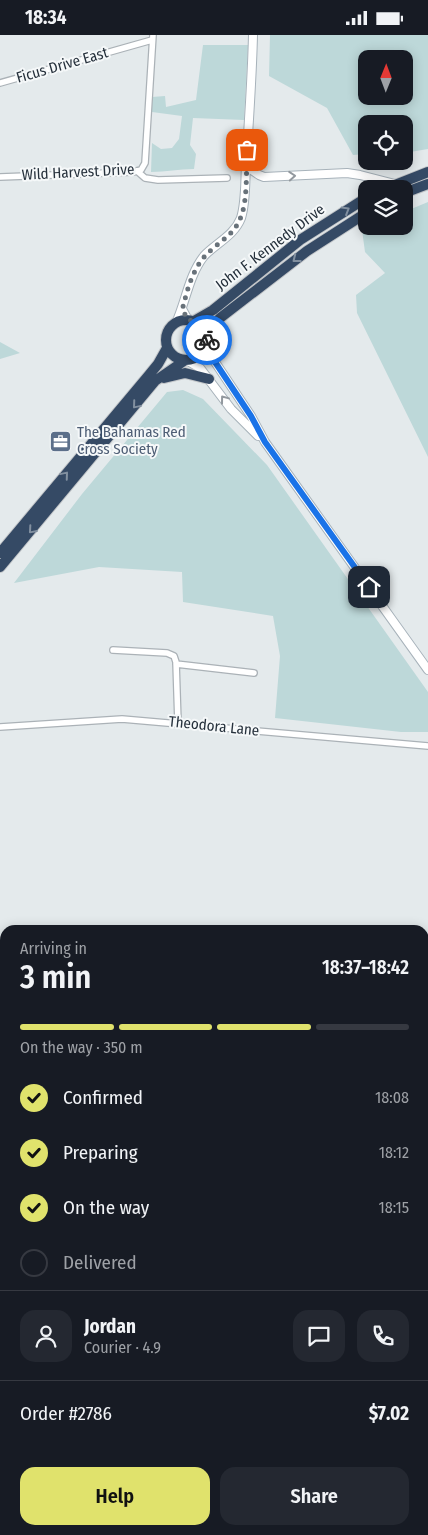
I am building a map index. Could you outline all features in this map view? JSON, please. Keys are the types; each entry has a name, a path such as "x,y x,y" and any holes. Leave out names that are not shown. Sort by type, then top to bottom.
{"highway":[{"path":"408,180 428,172"},
{"path":"413,190 428,184"},
{"name":"John F. Kennedy Drive","path":"176,323 191,321 213,310 300,240 358,203"},
{"name":"John F. Kennedy Drive","path":"0,567 156,381 186,361 195,359 202,354 206,347 206,338 210,328 220,318 307,251 358,218"},
{"path":"191,321 201,326 206,338"},
{"path":"176,323 170,327 166,335 167,348 174,357 186,361"},
{"path":"0,553 154,370 167,348"},
{"path":"156,381 185,373 209,379"}],"main road":[{"path":"176,323 193,277 204,256 233,230 240,219 243,206 252,91 253,35"},
{"path":"246,166 264,177 347,173 360,175 372,180"},
{"path":"182,309 191,321"},
{"path":"206,338 213,359 251,416 265,442 428,670"},
{"path":"186,361 197,366 231,409 265,442"}],"street":[{"name":"Ficus Drive East","path":"0,83 152,37"},
{"name":"Wild Harvest Drive","path":"0,177 137,171 145,163 152,37"},
{"path":"137,171 145,177 158,180 227,178"},
{"path":"113,650 167,653 174,656 176,664 178,723"},
{"path":"176,664 254,673"},
{"name":"Theodora Lane","path":"0,727 102,719 142,720 428,746"}],"shaded area":[{"path":"270,35 428,35 428,149 413,152 413,115 358,115 358,155 353,155 327,108 269,76"},
{"path":"203,45 248,45 244,120 193,118 190,145 196,154 194,169 151,172 152,143 161,149 172,148 179,139 182,116 152,112 152,97 165,96 166,107 196,100"},
{"path":"428,202 428,457 357,313 356,295 385,273 365,252 363,235 413,235 413,208"},
{"path":"0,342 20,353 0,359"},
{"path":"183,390 203,399 267,465 428,692 428,732 401,732 275,718 280,656 273,616 183,602 182,572 99,567 14,583 82,494 167,392"}],"way so far":[{"path":"207,340 201,326 194,321 188,320 182,309 193,277 204,256 222,242 240,219 243,206 247,150"}],"place":[{"name":"The Bahamas Red Cross Society","path":"61,441"}],"route":[{"path":"207,340 213,359 251,416 265,442 369,587"}]}
